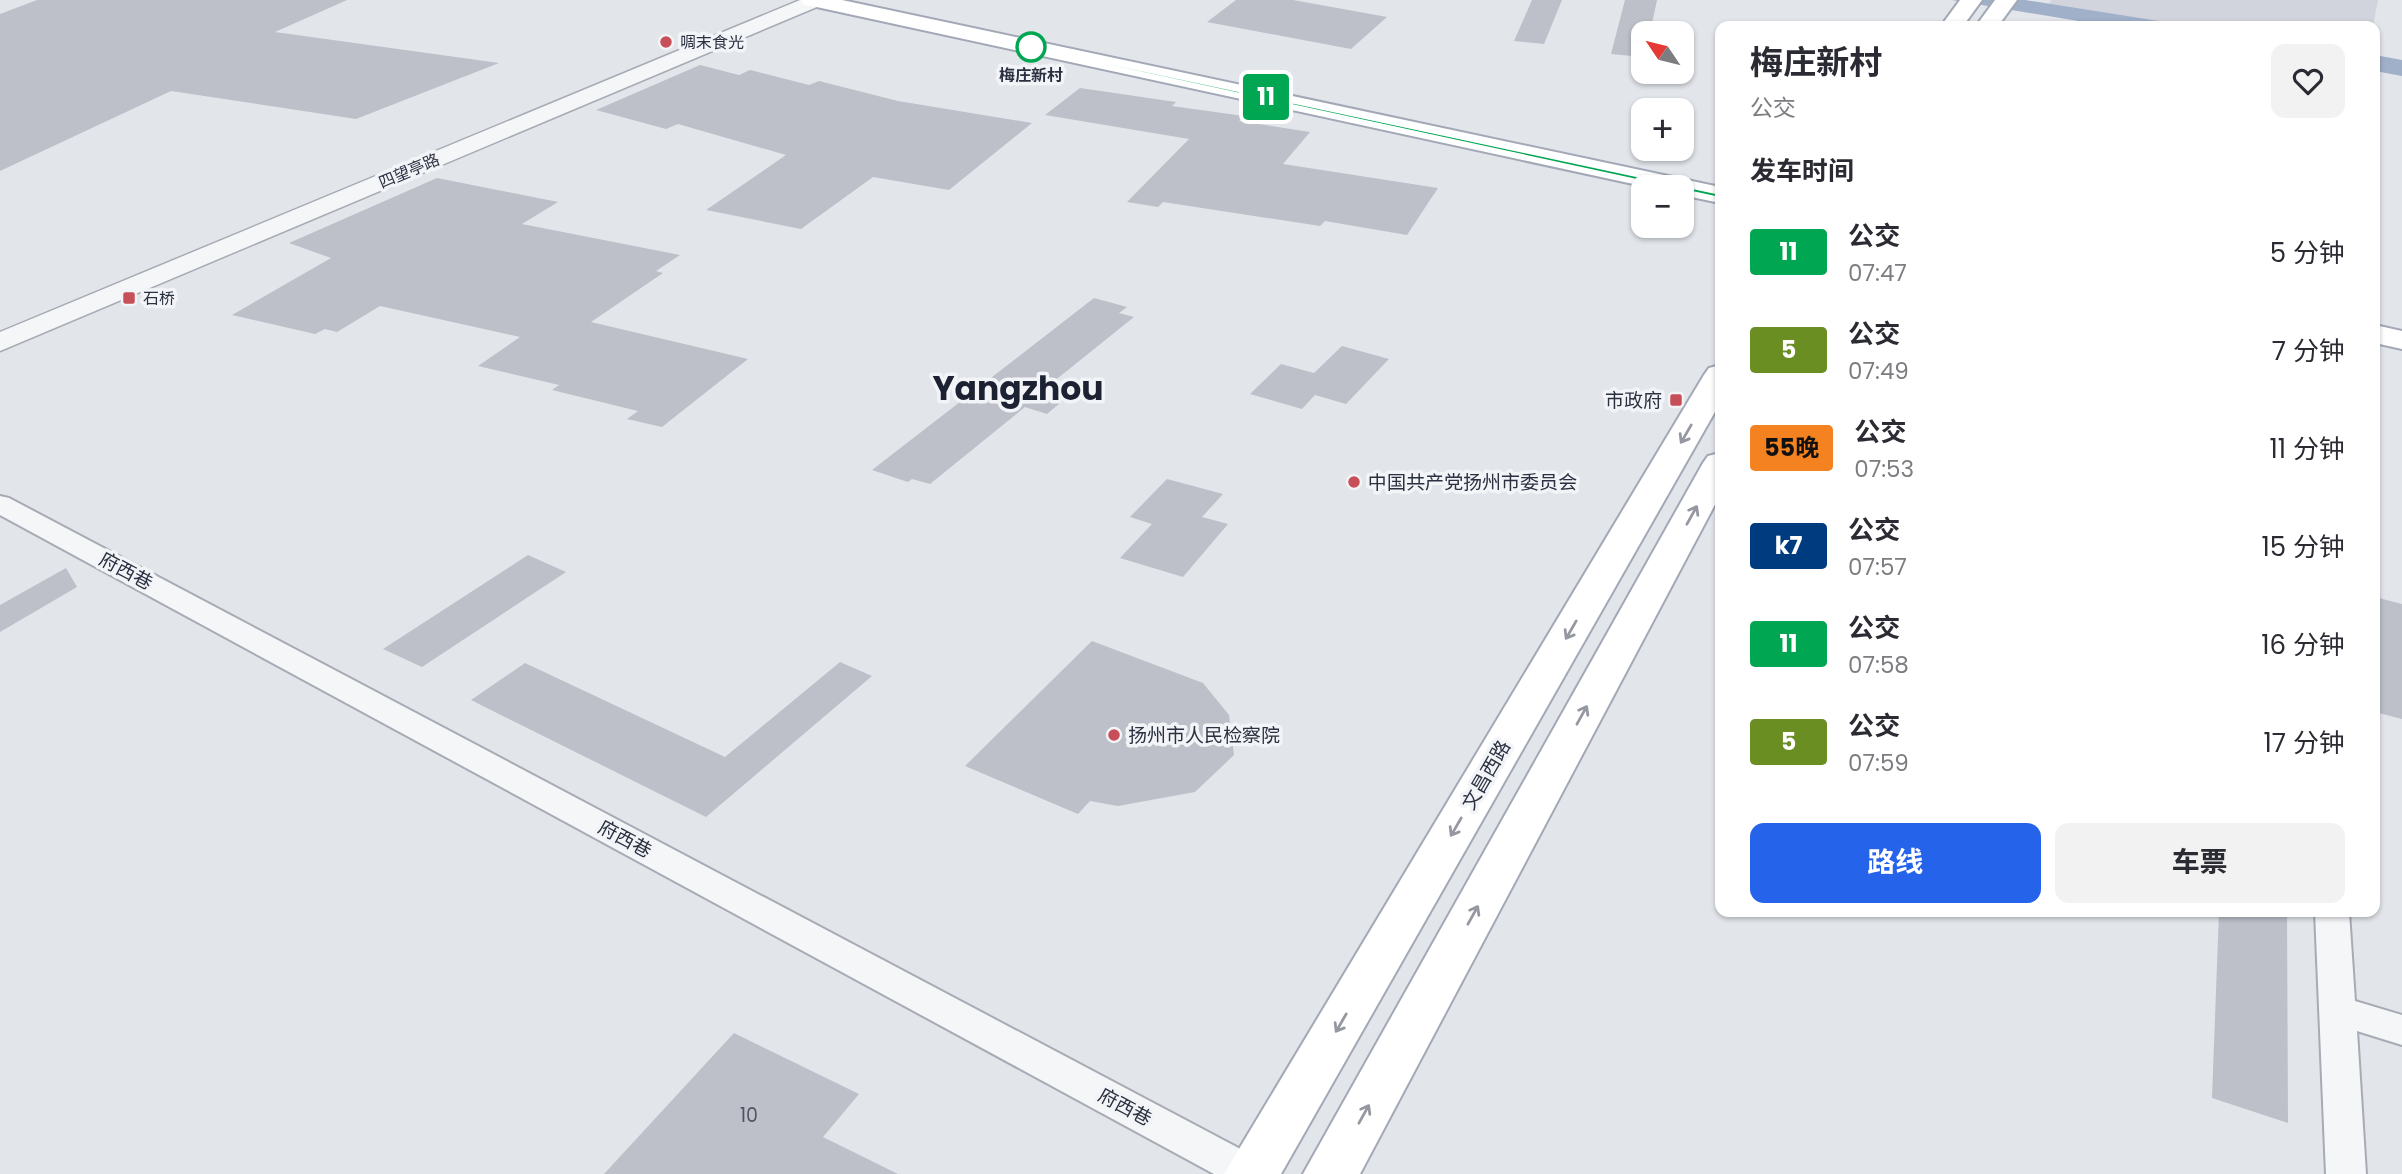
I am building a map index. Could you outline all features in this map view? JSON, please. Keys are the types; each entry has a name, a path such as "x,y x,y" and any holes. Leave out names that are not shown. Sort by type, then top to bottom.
{"main road":[{"path":"815,0 1631,176"},
{"path":"871,0 1715,177"},
{"path":"1694,190 1715,194"},
{"path":"1694,193 1715,201"},
{"path":"2380,315 2402,320"},
{"path":"2380,335 2402,340"},
{"name":"文昌西路","path":"1252,1174 1715,384"},
{"path":"1331,1174 1715,472"}],"street":[{"name":"四望亭路","path":"0,342 815,0"},
{"name":"府西巷","path":"0,503 1252,1174"},
{"path":"2332,917 2346,1174"},
{"path":"2337,1010 2402,1030"}],"shaded area":[{"path":"2051,0 2378,0 2374,21 2159,21 2049,4"}],"water":[{"path":"1952,0 2025,0 2159,21 2078,21"},
{"path":"2380,56 2402,60 2402,76 2380,72"}],"building":[{"path":"37,0 347,0 275,32 499,63 356,119 171,91 0,171 0,14"},
{"path":"1236,0 1293,0 1387,17 1351,49 1207,22"},
{"path":"1532,0 1562,0 1544,44 1514,41"},
{"path":"1625,0 1657,0 1653,21 1631,21 1631,56 1611,54"},
{"path":"700,65 739,75 750,70 809,85 819,81 898,101 1032,123 949,190 873,177 801,229 706,210 786,155 678,124 666,129 596,110"},
{"path":"1080,88 1176,102 1172,106 1244,116 1239,121 1310,132 1283,164 1438,188 1407,235 1325,221 1320,226 1163,202 1158,207 1127,202 1189,139 1045,115"},
{"path":"437,178 558,202 522,224 680,255 656,271 663,273 591,322 748,359 662,427 627,419 638,411 552,390 559,385 478,366 520,337 380,306 337,332 325,329 315,334 232,315 331,258 289,243"},
{"path":"1094,298 1127,307 1119,313 1134,317 1053,382 1077,389 1047,414 1025,407 930,484 912,479 908,482 872,470"},
{"path":"1342,346 1389,359 1346,404 1315,395 1302,409 1250,394 1281,364 1314,373"},
{"path":"1167,479 1223,494 1202,517 1228,524 1183,577 1120,558 1152,524 1130,517"},
{"path":"528,555 566,572 422,667 383,649"},
{"path":"66,568 77,587 0,632 0,605"},
{"path":"2380,598 2402,604 2402,719 2380,713"},
{"name":"扬州市人民检察院","path":"1092,641 1203,683 1229,715 1234,755 1195,792 1118,806 1090,801 1078,814 965,766"},
{"path":"840,662 872,676 706,817 471,700 525,663 725,757"},
{"path":"2219,917 2287,917 2288,1123 2212,1098"},
{"path":"734,1033 859,1094 823,1137 898,1174 604,1174"}],"bus line":[{"name":"11","path":"812,0 1715,194"}],"place":[{"name":"啁末食光","path":"666,42"},
{"name":"梅庄新村","path":"1031,47"},
{"name":"石桥","path":"129,298"},
{"name":"市政府","path":"1676,400"},
{"name":"中国共产党扬州市委员会","path":"1354,482"},
{"name":"扬州市人民检察院","path":"1114,735"}],"district":[{"name":"Yangzhou","path":"1018,388"}]}
